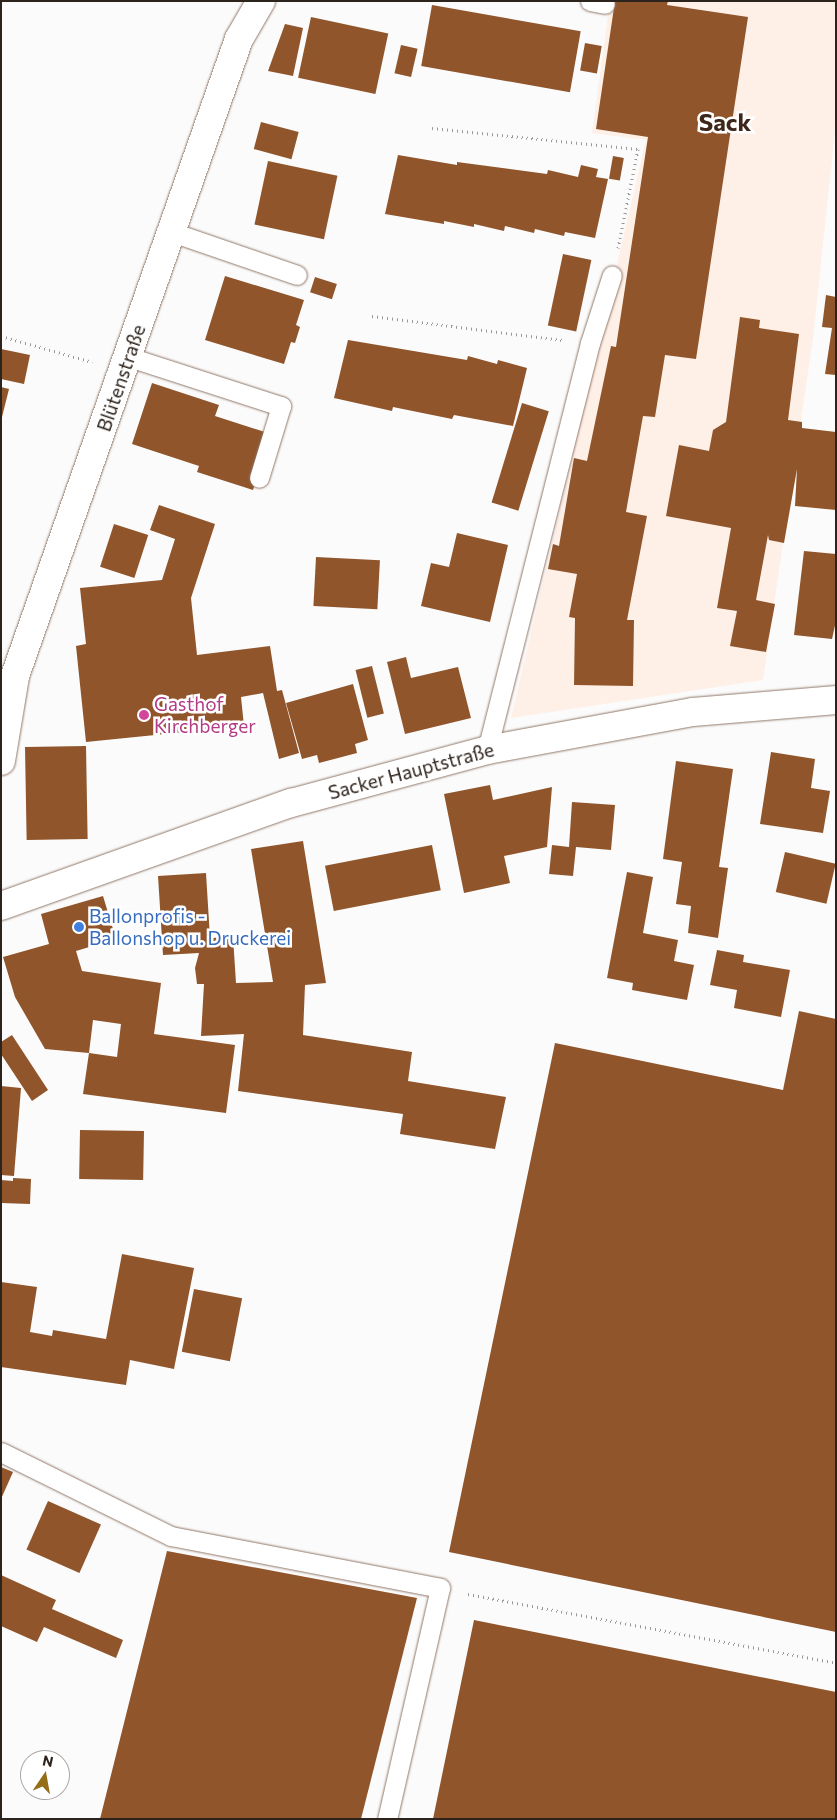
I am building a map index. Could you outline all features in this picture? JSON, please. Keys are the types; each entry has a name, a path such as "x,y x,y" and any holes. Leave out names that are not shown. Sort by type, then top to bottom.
{"street":[{"name":"Blütenstraße","path":"1,761 15,676 239,39 261,1"},
{"name":"Sacker Hauptstraße","path":"1,906 291,803 488,750 693,712 836,700"}],"lane":[{"path":"172,232 296,275"},
{"path":"488,750 590,343 612,275"},
{"path":"126,364 281,406 259,478"},
{"path":"1,1452 171,1536 440,1588 387,1819"}],"path":[{"path":"432,128 638,149 612,275"},
{"path":"372,316 590,343"},
{"path":"1,336 126,364"},
{"path":"440,1588 836,1663"}],"shaded area":[{"path":"610,1 836,1 836,121 813,338 763,680 511,718 646,140 592,133"}],"building":[{"path":"615,1 668,1 667,5 748,17 696,359 665,355 655,417 643,416 626,512 647,516 627,620 634,620 633,686 574,685 575,618 569,617 577,574 548,569 553,544 559,546 574,458 587,461 611,346 616,347 648,137 596,129"},
{"path":"432,5 581,31 570,92 421,66"},
{"path":"311,17 388,33 375,94 298,78"},
{"path":"285,24 303,28 293,76 268,71"},
{"path":"585,43 602,46 597,74 580,71"},
{"path":"401,45 418,49 411,77 394,73"},
{"path":"261,122 299,132 291,159 254,149"},
{"path":"398,155 457,165 457,162 547,174 548,170 578,177 581,165 598,169 596,177 608,179 595,238 565,232 564,236 535,229 534,233 505,226 504,231 474,224 474,227 444,221 444,224 385,214"},
{"path":"613,156 624,158 620,181 609,179"},
{"path":"268,161 337,176 324,239 254,225"},
{"path":"563,254 591,260 576,331 548,325"},
{"path":"225,276 304,300 296,325 300,327 295,343 291,342 284,364 205,340"},
{"path":"315,277 337,284 332,299 310,292"},
{"path":"826,295 836,297 836,375 825,374 832,328 822,327"},
{"path":"740,317 760,320 759,328 799,334 788,420 802,422 802,428 836,432 836,510 795,506 797,469 784,543 769,540 768,535 756,600 775,604 766,652 730,646 737,611 717,608 731,528 666,516 679,445 709,451 713,430 726,422"},
{"path":"348,340 467,360 468,356 497,364 498,360 527,368 513,426 454,415 452,419 393,407 392,411 334,398"},
{"path":"1,349 30,355 24,384 1,379"},
{"path":"152,383 219,405 215,416 271,434 253,490 197,472 199,466 132,444"},
{"path":"1,387 9,389 2,417 1,417"},
{"path":"522,403 549,411 518,511 492,502"},
{"path":"159,505 215,524 191,598 197,655 270,646 277,691 282,690 299,753 279,759 263,693 241,697 244,726 86,742 76,646 86,644 80,588 162,580 175,539 150,530"},
{"path":"114,524 148,535 134,578 100,567"},
{"path":"457,533 508,545 490,622 421,606 431,563 449,567"},
{"path":"804,551 836,554 836,621 832,639 794,635"},
{"path":"316,557 380,560 377,609 313,606"},
{"path":"406,657 411,678 458,667 471,718 405,734 387,662"},
{"path":"372,666 384,714 367,718 356,670"},
{"path":"353,684 368,740 355,744 357,753 319,763 317,755 302,759 286,703"},
{"path":"86,746 88,839 27,840 25,747"},
{"path":"771,752 815,759 811,788 830,791 823,833 760,824"},
{"path":"676,761 733,769 719,867 728,868 718,938 688,933 691,906 676,904 682,862 663,859"},
{"path":"490,785 493,800 552,787 547,847 504,856 510,883 464,893 444,794"},
{"path":"572,802 615,805 611,850 576,847 573,876 549,874 552,845 569,847"},
{"path":"303,841 326,983 305,985 303,1035 412,1052 408,1081 506,1097 495,1149 400,1134 403,1114 238,1091 244,1034 201,1036 204,984 197,984 195,968 199,953 163,955 158,876 206,873 210,938 233,937 236,983 273,982 251,849"},
{"path":"432,845 441,890 334,911 325,866"},
{"path":"785,852 836,864 826,904 776,892"},
{"path":"627,872 653,877 643,933 678,940 674,961 694,965 687,1000 632,990 633,983 607,978"},
{"path":"103,896 116,939 76,951 82,971 161,983 154,1034 235,1045 226,1113 83,1094 89,1053 45,1049 15,997 3,957 49,944 41,914","holes":["93,1020 121,1024 117,1057 89,1053"]},
{"path":"717,950 744,955 743,962 790,970 781,1017 734,1008 737,990 710,985"},
{"path":"799,1011 836,1019 836,1632 449,1552 555,1043 783,1090"},
{"path":"12,1035 48,1090 32,1101 1,1054 1,1042"},
{"path":"1,1086 21,1088 14,1176 1,1175"},
{"path":"80,1130 144,1131 143,1180 79,1179"},
{"path":"13,1178 31,1179 30,1204 1,1203 1,1180 13,1181"},
{"path":"122,1254 194,1268 174,1369 130,1360 126,1385 1,1367 1,1282 37,1287 30,1332 52,1336 53,1330 106,1339"},
{"path":"194,1289 242,1298 230,1361 182,1352"},
{"path":"1,1467 13,1472 1,1499"},
{"path":"48,1501 101,1525 79,1573 26,1549"},
{"path":"167,1551 417,1598 361,1819 100,1819"},
{"path":"1,1575 56,1600 52,1609 123,1640 116,1658 44,1627 37,1642 1,1626"},
{"path":"474,1620 836,1692 836,1819 433,1819"}],"place":[{"name":"Gasthof Kirchberger","path":"144,715"},
{"name":"Ballonprofis - Ballonshop u. Druckerei","path":"79,927"}],"district":[{"name":"Sack","path":"725,122"}]}
